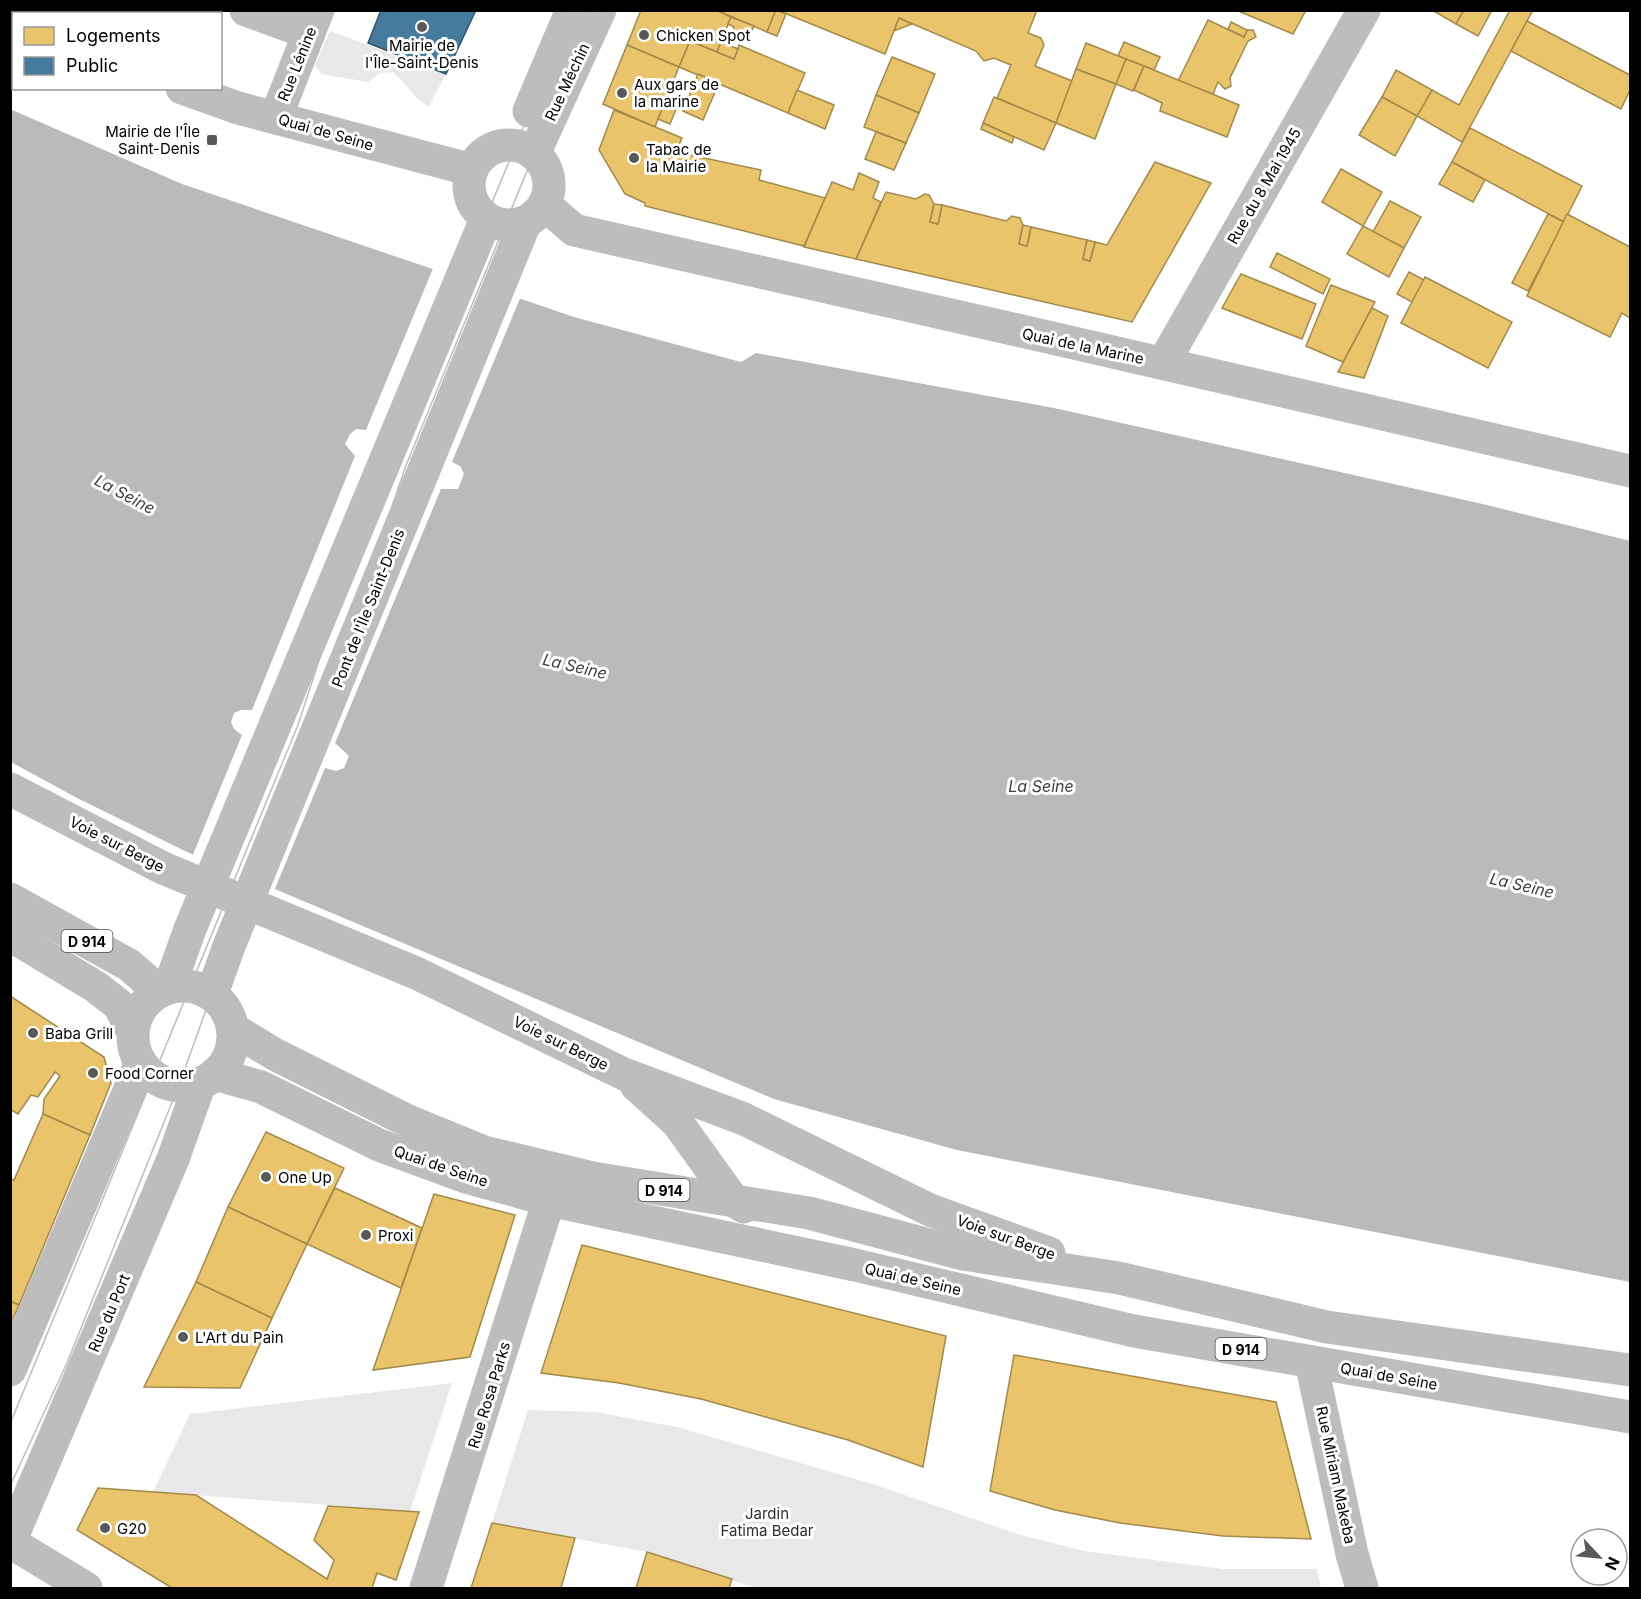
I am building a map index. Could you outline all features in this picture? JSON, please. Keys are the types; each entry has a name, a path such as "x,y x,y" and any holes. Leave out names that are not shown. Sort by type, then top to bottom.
{"main road":[{"path":"246,10 313,22"},
{"name":"Rue Méchin","path":"524,150 572,10"},
{"name":"Rue Méchin","path":"524,150 600,10"},
{"name":"Rue du 8 Mai 1945","path":"1164,362 1364,10"},
{"name":"Rue Lénine","path":"276,117 313,22"},
{"name":"Quai de Seine","path":"188,90 276,117 472,170"},
{"path":"164,989 480,233 468,183 472,170 478,159 489,150 524,150 547,172 548,194 534,213 480,233"},
{"name":"Quai de la Marine","path":"534,213 574,230 1115,354 1164,362 1630,471"},
{"name":"Pont de l'Île Saint-Denis","path":"212,994 229,946 508,264 534,213"},
{"name":"Voie sur Berge","path":"10,789 163,868 416,973 624,1074 744,1119 930,1210 992,1246 1327,1327 1630,1370"},
{"name":"D 914","path":"10,899 129,965 164,989"},
{"name":"D 914","path":"10,935 96,987 119,1005 132,1030"},
{"path":"190,986 212,994 228,1014 233,1029 232,1046 226,1061 208,1078 184,1086 167,1084 153,1076 141,1063 133,1047 132,1030 137,1014 146,1000 164,989 190,986"},
{"name":"Quai de Seine","path":"233,1029 276,1054 406,1120 484,1152 592,1178 733,1200 992,1246"},
{"path":"10,1370 141,1063"},
{"path":"624,1074 677,1122 733,1200 770,1225 855,1265"},
{"name":"Quai de Seine","path":"208,1078 261,1087 379,1144 466,1177 549,1200 855,1265 1134,1331 1630,1417"},
{"name":"Rue du Port","path":"10,1542 208,1078"},
{"name":"Rue Rosa Parks","path":"426,1588 549,1200"},
{"name":"Rue Miriam Makeba","path":"1311,1362 1353,1501 1362,1588"},
{"path":"10,1542 86,1588"}],"green space":[{"path":"330,31 446,74 429,106 419,100 393,72 380,73 368,82 322,74 315,65"},
{"path":"452,1383 410,1511 153,1492 190,1414"},
{"name":"Jardin Fatima Bedar","path":"528,1410 595,1412 677,1427 876,1485 1017,1534 1084,1551 1223,1569 1317,1569 1321,1588 755,1588 647,1552 492,1523"}],"water":[{"name":"La Seine","path":"10,109 182,184 574,317 741,362 756,353 1059,409 1487,505 1630,541 1630,1282 957,1150 774,1099 187,852 77,798 11,762"}],"pier":[{"path":"434,266 521,296 452,462 460,466 464,474 458,489 441,489 335,743 349,756 344,768 336,771 325,768 274,891 192,857 242,735 234,729 231,722 234,713 241,710 252,710 355,456 345,444 350,434 356,429 366,430"}],"building: Logements":[{"path":"641,10 716,10 731,17 721,42 694,31 679,67 627,45"},
{"path":"716,10 776,10 767,32"},
{"path":"776,10 786,14 777,36 767,32"},
{"path":"777,10 1037,10 1028,33 1041,38 1044,45 1035,66 1072,81 1056,123 997,98 1011,65 994,58 984,61 976,51 899,18 885,54"},
{"path":"1236,10 1306,10 1293,34"},
{"path":"1432,10 1464,10 1456,24"},
{"path":"1464,10 1492,10 1478,36 1456,24"},
{"path":"1510,10 1533,10 1462,142 1417,116 1432,90 1459,105"},
{"path":"731,17 754,26 748,39 733,32 734,27 728,24"},
{"path":"899,18 912,24 894,31"},
{"path":"1208,20 1244,37 1247,30 1253,30 1256,37 1248,41 1230,78 1231,86 1225,89 1218,82 1213,94 1178,81"},
{"path":"1527,21 1630,75 1630,90 1621,109 1511,51"},
{"path":"1231,22 1247,30 1244,37 1228,29"},
{"path":"694,31 721,42 717,52 690,41"},
{"path":"690,41 734,59 739,45 805,73 788,113 679,67"},
{"path":"721,42 738,49 734,59 717,52"},
{"path":"1124,42 1160,57 1154,70 1118,56"},
{"path":"1086,43 1126,59 1116,84 1076,69"},
{"path":"627,45 679,67 655,127 603,104"},
{"path":"892,57 935,74 919,113 876,95"},
{"path":"1126,59 1144,66 1133,91 1116,84"},
{"path":"1144,66 1239,105 1227,137 1160,111 1162,103 1134,90"},
{"path":"1076,69 1116,84 1095,139 1056,123"},
{"path":"1396,70 1432,90 1417,116 1382,97"},
{"path":"698,74 719,83 703,120 683,111"},
{"path":"797,90 834,105 825,129 788,113"},
{"path":"876,95 919,113 906,143 864,127"},
{"path":"994,97 1056,123 1044,150 983,123"},
{"path":"1382,97 1417,116 1395,156 1359,135"},
{"path":"667,98 679,102 670,124 658,119"},
{"path":"614,110 682,138 676,152 761,170 759,180 825,198 804,246 645,206 645,203 625,194 599,150"},
{"path":"983,123 1014,137 1012,143 981,129"},
{"path":"1470,128 1582,186 1564,222 1452,162"},
{"path":"876,132 906,143 894,170 865,159"},
{"path":"1155,162 1211,183 1132,322 856,259 886,192 916,199 925,194 929,195 934,204 930,222 938,224 942,205 1006,221 1012,216 1020,218 1023,225 1019,244 1027,246 1031,227 1087,240 1083,259 1090,261 1095,242 1107,245"},
{"path":"1452,162 1485,180 1473,202 1439,184"},
{"path":"1341,169 1382,192 1363,226 1322,202"},
{"path":"859,173 879,182 873,198 881,202 856,259 804,247 832,182 853,190"},
{"path":"1390,201 1421,217 1404,248 1373,232"},
{"path":"934,204 942,205 938,224 930,222"},
{"path":"1548,214 1564,222 1528,291 1512,283"},
{"path":"1567,214 1630,247 1630,318 1622,313 1610,337 1527,296"},
{"path":"1023,225 1031,227 1027,246 1019,244"},
{"path":"1363,226 1404,248 1389,277 1347,254"},
{"path":"1087,240 1095,242 1090,261 1083,259"},
{"path":"1277,253 1330,279 1323,294 1270,267"},
{"path":"1409,272 1424,280 1412,302 1397,294"},
{"path":"1241,274 1316,304 1302,339 1222,308"},
{"path":"1425,277 1512,322 1488,368 1401,323"},
{"path":"1331,285 1375,302 1343,362 1306,346"},
{"path":"1372,308 1388,316 1364,378 1338,372"},
{"path":"10,996 104,1057 111,1083 90,1135 43,1114 44,1099 60,1076 55,1072 38,1097 31,1095 18,1114 10,1109"},
{"path":"43,1114 90,1135 19,1305 10,1301 10,1179 14,1180"},
{"path":"266,1132 344,1168 307,1244 228,1207"},
{"path":"335,1188 422,1228 401,1288 307,1244"},
{"path":"434,1194 515,1215 470,1357 373,1370"},
{"path":"228,1207 307,1244 272,1318 196,1282"},
{"path":"582,1245 946,1336 923,1467 848,1440 701,1399 619,1383 541,1373"},
{"path":"196,1282 272,1318 240,1388 144,1387"},
{"path":"10,1301 19,1305 10,1325"},
{"path":"1014,1355 1276,1402 1311,1539 1223,1536 1120,1523 1055,1510 990,1491"},
{"path":"98,1488 196,1495 327,1579 334,1560 314,1540 328,1506 419,1512 396,1580 377,1573 372,1588 172,1588 77,1530"},
{"path":"492,1523 575,1538 561,1588 471,1588"},
{"path":"647,1552 732,1579 729,1588 636,1588"}],"building: Public":[{"name":"Mairie de l'Île-Saint-Denis","path":"381,10 476,10 446,74 368,43"}],"tram line":[{"path":"10,1424 298,725 381,470 572,10"},
{"path":"10,1486 67,1363 179,1085 229,946 314,740 405,468 534,154 600,10"}],"place":[{"name":"Mairie de l'Île-Saint-Denis","path":"422,27"},
{"name":"Chicken Spot","path":"644,35"},
{"name":"Aux gars de la marine","path":"622,93"},
{"name":"Mairie de l'Île Saint-Denis","path":"212,140"},
{"name":"Tabac de la Mairie","path":"634,158"},
{"name":"Baba Grill","path":"33,1033"},
{"name":"Food Corner","path":"93,1073"},
{"name":"One Up","path":"266,1177"},
{"name":"Proxi","path":"366,1235"},
{"name":"L'Art du Pain","path":"183,1337"},
{"name":"G20","path":"105,1528"}]}
